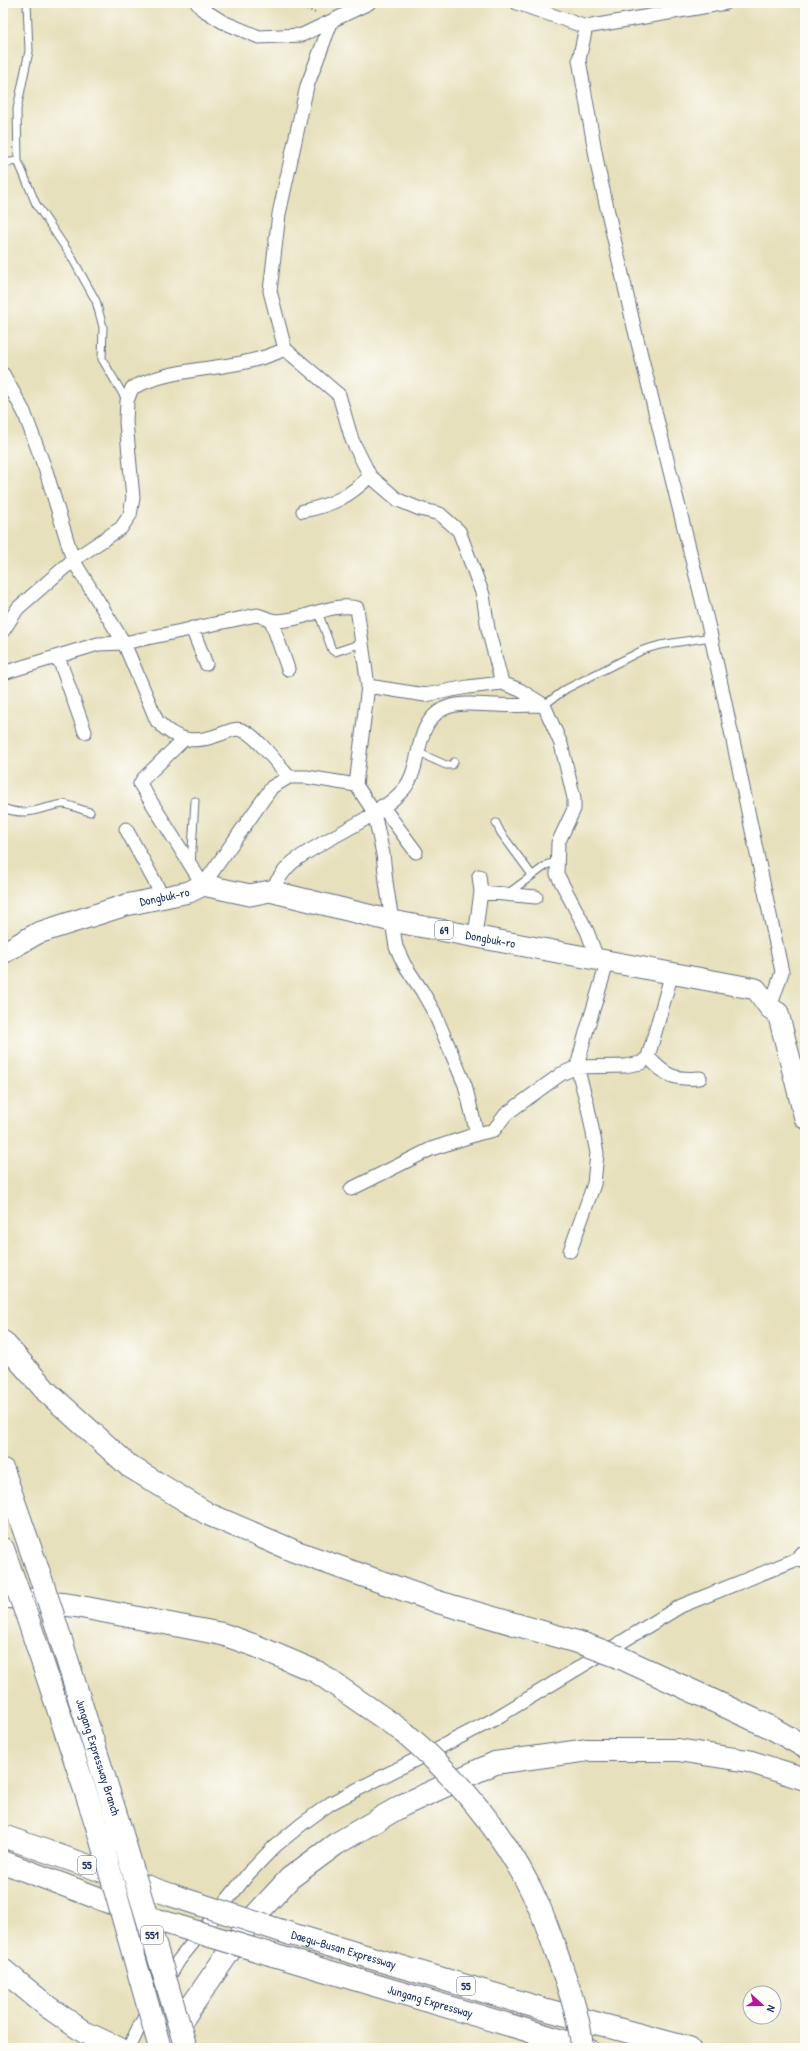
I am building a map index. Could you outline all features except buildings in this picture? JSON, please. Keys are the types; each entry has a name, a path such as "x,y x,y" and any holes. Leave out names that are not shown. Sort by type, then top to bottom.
{"highway":[{"path":"3,1342 47,1392 129,1466 208,1514 294,1551 438,1602 584,1644 619,1657 770,1727 805,1747"},
{"name":"Jungang Expressway Branch","path":"3,1470 54,1618 118,1821 186,2048"},
{"name":"Jungang Expressway Branch","path":"6,1559 27,1616 96,1823 160,2048"},
{"path":"3,1596 76,1606 189,1627 235,1639 317,1672 405,1733 437,1760 474,1801 508,1848 526,1879 541,1910 567,1983 582,2048"},
{"path":"169,2048 173,2034 251,1920 290,1878 336,1844 403,1805 495,1762 588,1750 678,1750 748,1761 805,1778"},
{"name":"Daegu-Busan Expressway","path":"3,1836 171,1895 292,1934 540,2008 689,2048"},
{"name":"Jungang Expressway","path":"3,1862 154,1919 587,2048"},
{"path":"3,1970 48,2007 84,2032 118,2048"}],"main road":[{"name":"Dongbuk-ro","path":"3,952 38,933 126,905 189,892 203,885 250,895 270,891 392,921 602,959 756,989 770,1008 778,1013 805,1118"}],"street":[{"path":"197,3 202,9 223,22 259,37 302,35 332,23 370,3"},
{"path":"517,3 586,26 726,3"},
{"path":"332,23 307,86 279,214 270,291 285,349 339,395 352,440 370,476 398,500 420,509 440,514 459,531 483,595 488,629 502,683"},
{"path":"586,26 579,60 598,168 634,327 711,636 782,972 770,1008"},
{"path":"3,631 18,608 73,560 121,528 130,515 133,498 126,422 127,401 132,388 146,381 168,374 225,367 262,359 285,349"},
{"path":"3,374 24,412 73,560 124,643 157,721 164,728 183,740 206,738 233,729 245,731 257,741 289,777"},
{"path":"303,511 336,503 357,488 370,476"},
{"path":"3,673 98,644 124,643 257,615 271,620 286,619 346,605 357,608 368,686 356,785"},
{"path":"271,620 288,669"},
{"path":"192,628 206,664"},
{"path":"58,656 85,732"},
{"path":"368,686 425,695 468,686 502,683 520,690 544,705 561,744 574,798 574,809 558,843 557,874 602,959 577,1067 587,1103 596,1153 594,1184 570,1251"},
{"path":"270,891 292,863 378,809 404,788 413,771 420,742 429,722 443,709 476,703 495,705 544,705"},
{"path":"183,740 143,779 140,784 203,885 272,787 289,777 307,777 356,785 416,852"},
{"path":"378,809 396,947 404,964 434,1012 465,1085 477,1134"},
{"path":"126,829 163,897"},
{"path":"475,936 481,892 479,876"},
{"path":"481,892 536,897"},
{"path":"351,1189 431,1149 494,1130 506,1114 560,1074 577,1067 625,1066 641,1063 648,1057 672,973"},
{"path":"648,1057 661,1071 673,1078 700,1078"},
{"path":"129,2048 140,2025 179,1960 248,1874 274,1847 302,1824 331,1803 491,1721 681,1606 804,1557"}],"lane":[{"path":"27,3 29,51 17,109 18,161 36,204 71,256 96,301 103,327 102,360 127,401"},
{"path":"3,163 18,161"},
{"path":"318,612 332,650 335,652 362,643"},
{"path":"544,705 566,689 643,650 660,645 711,636"},
{"path":"417,752 446,764 452,765 454,762"},
{"path":"191,865 195,801"},
{"path":"3,808 22,813 65,804 78,810 90,812"},
{"path":"496,823 501,833 532,876"},
{"path":"506,895 548,864 557,863"}],"path":[{"path":"292,3 323,15 332,23"}]}
